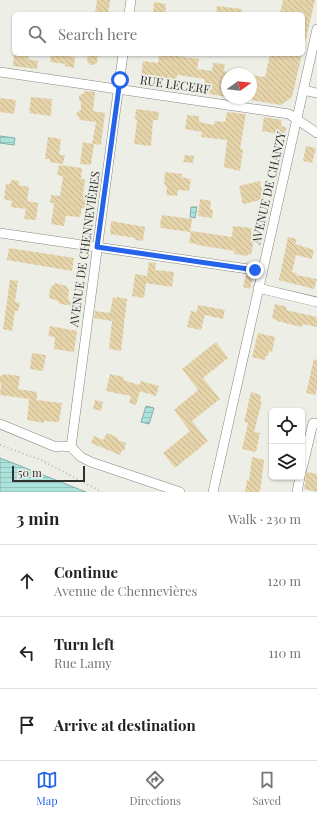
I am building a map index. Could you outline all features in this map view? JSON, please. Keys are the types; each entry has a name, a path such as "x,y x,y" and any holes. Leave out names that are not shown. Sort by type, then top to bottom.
{"street":[{"path":"129,12 131,0"},
{"name":"AVENUE DE CHANZY","path":"213,492 317,29"},
{"name":"AVENUE DE CHENNEVIÈRES","path":"71,447 123,56"},
{"name":"RUE LECERF","path":"0,72 289,114 298,118"},
{"path":"303,90 317,93"},
{"path":"298,118 317,134"},
{"path":"0,233 262,270"},
{"path":"258,288 317,302"},
{"path":"305,456 313,423 317,424"},
{"path":"0,424 56,447 71,447 81,457 91,462 180,492"},
{"path":"297,492 299,480"}],"path":[{"path":"0,445 41,460 102,492"}],"water":[{"path":"0,136 15,138 14,145 0,143"},
{"path":"191,207 197,207 195,218 190,217"},
{"path":"146,406 154,408 149,424 141,422"},
{"path":"0,458 86,492 0,492"}],"building":[{"path":"97,0 110,0 108,12 95,12"},
{"path":"283,0 315,0 306,39 305,12 280,12"},
{"path":"154,2 166,4 165,12 153,12"},
{"path":"217,6 242,9 242,12 216,12"},
{"path":"14,56 29,56 28,59 38,61 37,69 13,66"},
{"path":"51,56 75,57 74,68 65,66 65,64 50,62"},
{"path":"88,56 98,56 97,63 93,65 90,65 87,61"},
{"path":"159,56 176,56 199,59 197,69 212,71 213,63 225,64 224,68 221,68 221,96 203,93 205,79 177,75 176,81 141,76 143,61 158,63"},
{"path":"270,56 302,56 292,97 281,105 257,101 257,76 265,77"},
{"path":"84,91 95,92 93,111 105,113 101,145 94,144 91,165 80,164 83,142 92,144 96,122 80,120 76,113 81,110 79,96 84,93"},
{"path":"31,97 52,99 51,116 29,113"},
{"path":"0,98 16,100 14,114 0,112"},
{"path":"136,109 159,112 158,120 153,120 151,146 134,144 137,120 135,119"},
{"path":"227,112 246,114 240,149 243,149 240,171 224,167 227,140 201,137 202,132 185,129 187,115 199,116 199,122 214,125 215,121 225,122"},
{"path":"264,117 282,120 281,126 286,127 285,135 262,131"},
{"path":"48,137 61,139 59,155 65,155 63,164 50,162 50,159 45,159"},
{"path":"306,146 316,148 312,163 303,161"},
{"path":"185,155 194,156 193,163 183,162"},
{"path":"59,165 82,168 81,179 85,179 83,194 94,195 92,210 82,208 80,217 66,216 64,226 51,224 54,203 50,203 51,195 60,196 63,176 57,175"},
{"path":"165,172 182,174 181,177 191,179 189,191 178,190 177,196 166,195 167,187 164,184"},
{"path":"11,180 19,181 18,185 29,187 27,201 38,203 36,220 24,219 26,209 11,207 12,201 4,199 6,184 10,184"},
{"path":"260,181 264,199 243,204 239,186"},
{"path":"200,199 211,201 210,209 213,210 212,218 198,216"},
{"path":"162,215 192,219 190,232 161,228 160,223"},
{"path":"111,221 145,227 143,241 135,240 135,238 110,234"},
{"path":"233,226 252,228 251,233 255,233 251,255 248,254 247,256 234,254 235,251 189,243 191,231 232,237"},
{"path":"288,237 297,239 295,244 314,250 312,259 296,255 292,272 297,273 296,275 317,279 314,289 279,280"},
{"path":"9,248 74,258 72,271 7,260"},
{"path":"149,262 156,263 155,270 174,272 172,287 146,283 144,298 132,296 135,274 147,276"},
{"path":"246,275 249,275 252,280 250,289 243,287"},
{"path":"10,280 18,281 15,302 20,303 18,311 15,311 12,331 3,329"},
{"path":"55,283 67,286 67,289 69,289 68,299 73,306 60,304 58,301 49,298 50,289"},
{"path":"113,297 127,299 121,351 109,349 112,321 94,318 95,311 110,313"},
{"path":"275,304 287,307 286,310 317,317 317,327 303,324 301,327 277,321 272,318"},
{"path":"198,305 225,310 223,319 205,315 201,330 187,327 191,311 197,312"},
{"path":"50,326 77,331 74,352 54,349 55,337 48,336"},
{"path":"258,333 275,337 272,352 269,351 265,360 252,357"},
{"path":"216,342 228,358 203,378 220,399 192,421 208,441 175,468 163,453 190,431 174,410 198,390 182,369"},
{"path":"32,353 46,355 43,371 30,369"},
{"path":"314,359 317,360 317,388 315,395 306,393"},
{"path":"3,374 20,376 18,389 37,392 37,400 62,403 59,422 44,421 44,423 27,420 29,399 0,395 0,376"},
{"path":"110,374 124,377 123,380 139,385 141,381 159,386 156,396 140,391 136,405 129,403 131,396 106,391"},
{"path":"251,392 261,395 260,401 262,401 254,432 260,433 256,452 242,449 248,423 244,422"},
{"path":"95,400 103,402 101,411 93,409"},
{"path":"107,433 126,443 124,451 122,450 120,455 91,443 94,436 103,440"},
{"path":"252,457 264,460 260,492 245,492 247,480 249,481"},
{"path":"307,472 317,474 317,492 304,489 306,478 305,474"}],"route":[{"path":"120,80 97,247 255,270"}]}
